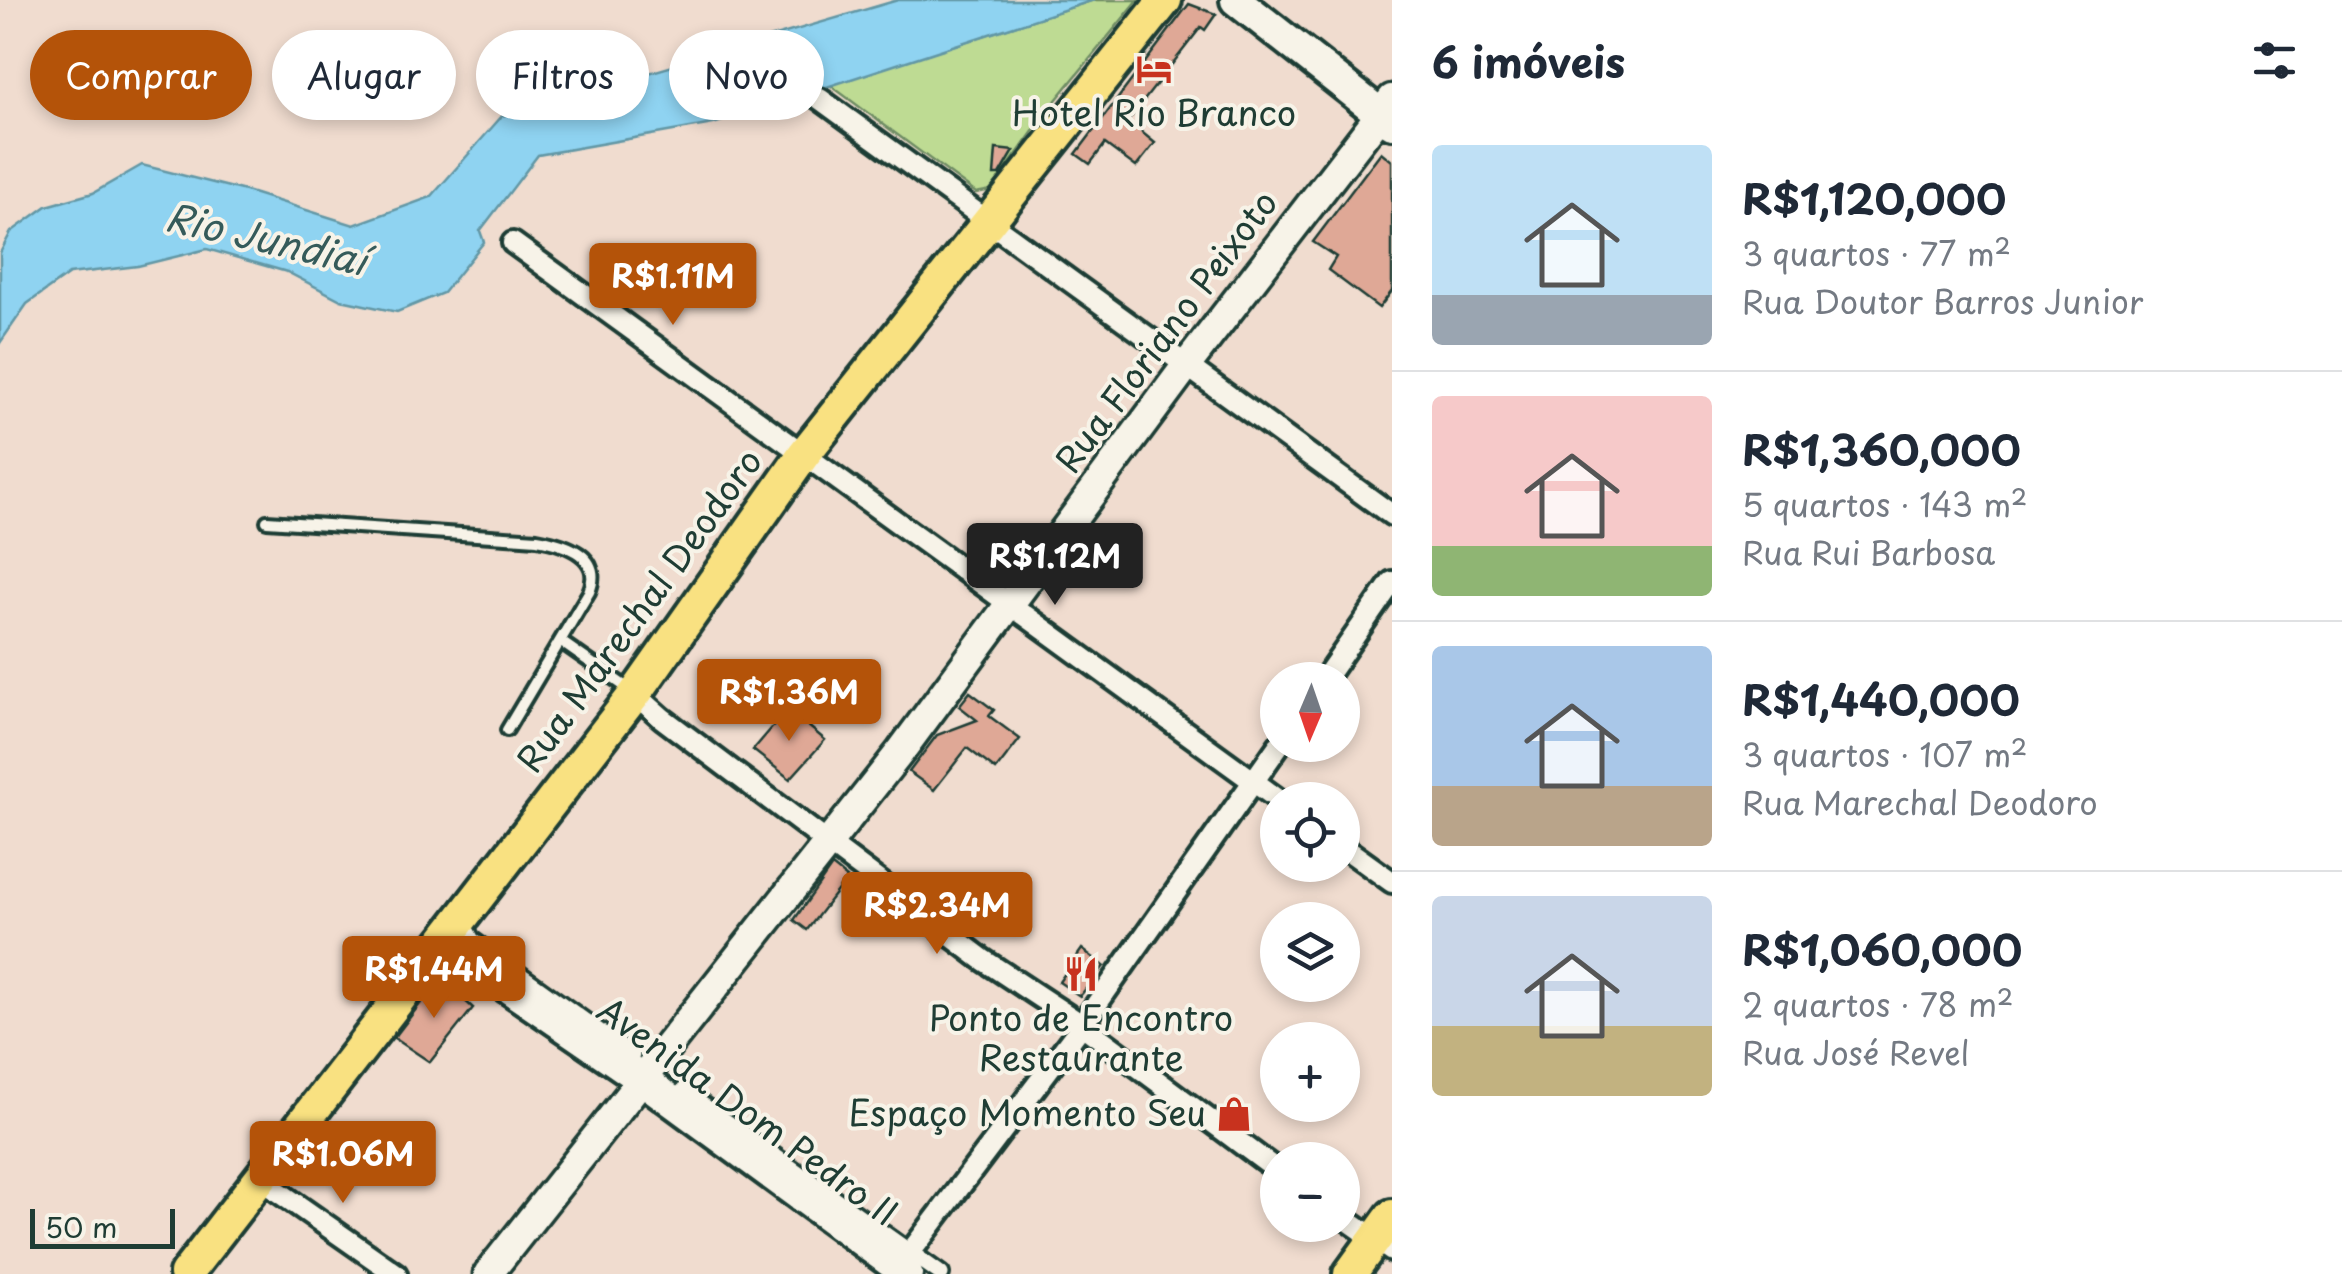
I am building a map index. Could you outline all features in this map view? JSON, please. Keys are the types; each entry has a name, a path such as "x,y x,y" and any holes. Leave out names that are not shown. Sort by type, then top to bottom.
{"main road":[{"name":"Rua Marechal Deodoro","path":"186,1274 635,694 804,454 1165,0"},
{"path":"1236,0 1388,112"},
{"name":"Avenida Dom Pedro II","path":"452,931 903,1267"},
{"path":"1350,1274 1386,1236"}],"street":[{"path":"824,101 1392,516"},
{"name":"Rua Floriano Peixoto","path":"488,1274 827,843 1186,366 1388,112"},
{"path":"512,243 1260,786"},
{"path":"1336,662 1392,582"},
{"path":"635,694 982,959 1082,1024 1260,1158"},
{"path":"941,1274 903,1267 1268,762"},
{"path":"1360,859 1392,882"},
{"path":"260,1179 396,1274"},
{"path":"1360,1224 1386,1236"}],"lane":[{"path":"267,521 568,544 591,564 594,579 507,730"},
{"path":"560,641 635,694"}],"green space":[{"path":"1094,0 1138,0 1052,105 991,190 976,193 830,85"}],"water":[{"path":"898,0 1094,0 824,88 824,30 796,30"},
{"name":"Rio Jundiaí","path":"669,67 669,120 725,120 538,155 480,231 484,242 443,293 397,312 341,300 287,272 207,249 138,266 69,274 27,304 0,343 0,253 11,232 47,206 93,193 142,165 249,192 354,225 431,197 498,120 649,120 649,73"}],"building":[{"path":"1189,4 1216,14 1205,30 1201,27 1128,121 1155,143 1136,167 1105,144 1090,164 1076,154"},
{"path":"996,149 1014,151 1000,175 994,175"},
{"path":"1381,152 1392,161 1392,291 1379,308 1328,270 1336,257 1313,242"},
{"path":"970,692 994,710 989,716 1020,739 996,770 967,748 934,790 909,772 937,735 977,720 959,706"},
{"path":"788,709 825,740 790,779 753,750"},
{"path":"832,866 847,878 807,930 794,920"},
{"name":"Ponto de Encontro Restaurante","path":"1082,949 1104,966 1080,996 1059,982"},
{"path":"440,978 473,1008 430,1062 394,1038"}],"place":[{"name":"Hotel Rio Branco","path":"1154,69"},
{"name":"Ponto de Encontro Restaurante","path":"1081,974"},
{"name":"Espaço Momento Seu","path":"1234,1114"}]}
